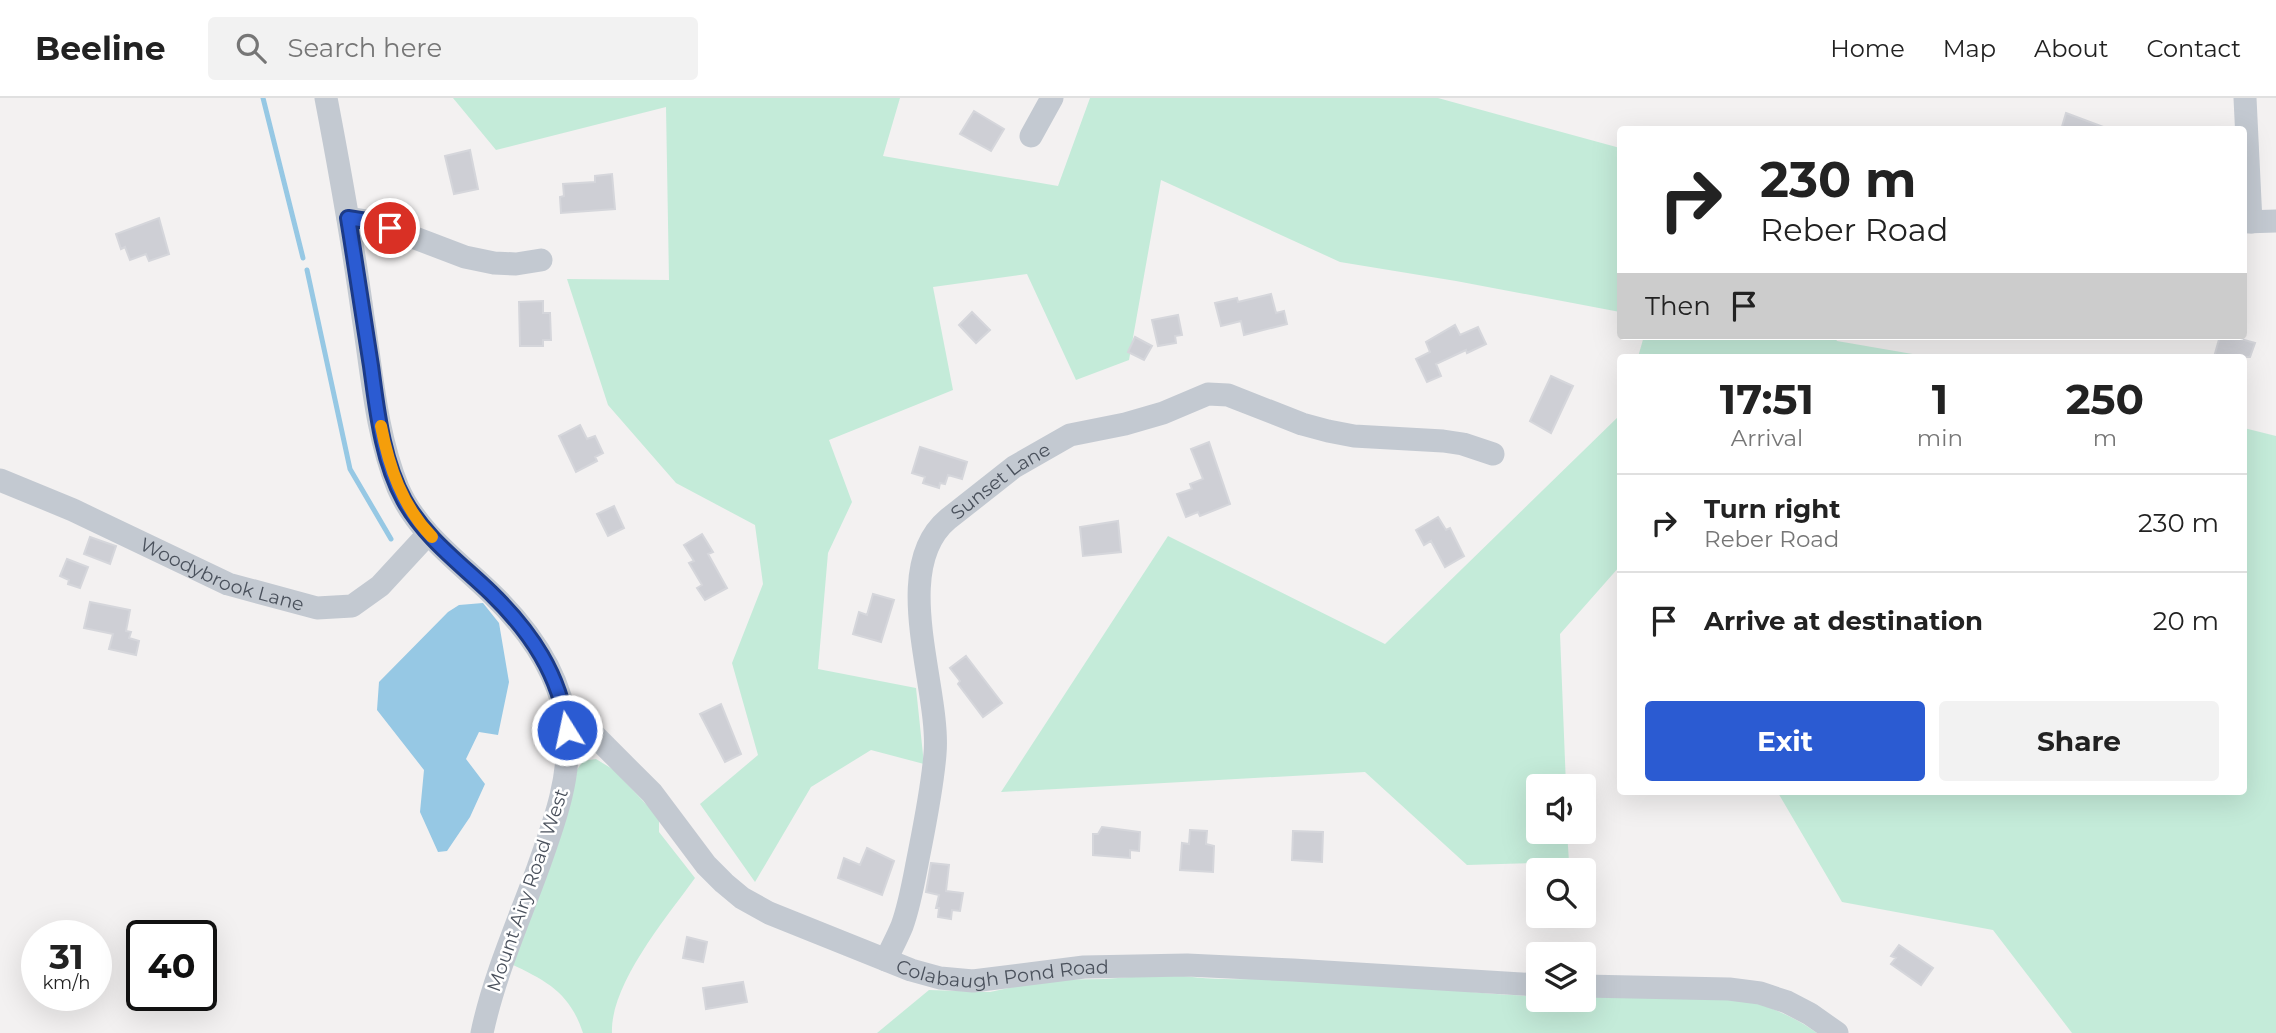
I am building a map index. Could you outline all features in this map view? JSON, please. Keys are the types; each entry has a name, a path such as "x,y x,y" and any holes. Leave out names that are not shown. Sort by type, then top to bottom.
{"street":[{"name":"Mount Airy Road West","path":"326,98 348,218 375,396 385,446 404,499 428,534 492,594 526,633 554,679 564,709 568,751 560,800 552,830 494,983 482,1033"},
{"path":"1031,136 1052,98"},
{"path":"2245,98 2245,126"},
{"path":"348,218 384,226 465,257 516,264 541,260"},
{"path":"2247,222 2276,220"},
{"name":"Sunset Lane","path":"886,960 903,924 913,883 934,763 936,736 923,647 920,593 926,551 939,526 1014,467 1070,435 1163,413 1208,394 1227,395 1302,424 1328,431 1354,436 1443,441 1463,444 1493,454"},
{"name":"Woodybrook Lane","path":"0,480 73,510 228,584 317,608 352,606 380,586 428,534"},
{"name":"Colabaugh Pond Road","path":"564,709 604,744 652,793 706,864 723,883 742,898 769,913 911,970 940,978 973,981 1084,967 1151,965 1293,970 1526,984"},
{"path":"1596,986 1717,989 1760,993 1787,1002 1837,1033"}],"green space":[{"path":"453,98 900,98 883,156 1058,186 1090,98 1438,98 1617,147 1617,311 1340,262 1161,180 1129,360 1076,380 1027,274 933,287 953,390 829,440 852,502 828,553 818,669 916,688 924,764 871,750 811,787 755,882 700,804 758,755 732,663 763,584 755,525 676,483 608,405 567,279 669,280 666,107 496,150"},
{"path":"1643,340 1836,340 1913,354 1639,354"},
{"path":"1617,418 1617,569 1560,634 1566,774 1526,774 1526,844 1568,844 1569,858 1526,858 1526,863 1467,865 1365,772 1001,792 1168,536 1385,644"},
{"path":"2247,429 2276,436 2276,1033 2072,1033 1993,930 1842,902 1779,795 2247,795"},
{"path":"596,759 614,770 659,818 659,832 695,878 656,931 630,973 614,1014 612,1033 583,1033 578,1019 556,990 536,976 511,964 574,774 583,761"},
{"path":"1170,974 1212,979 1341,979 1526,995 1526,1012 1596,1012 1596,996 1723,996 1747,1000 1773,1009 1817,1033 877,1033 929,990 990,992 1046,980"}],"water":[{"path":"483,603 499,623 509,682 498,735 479,732 466,759 485,784 470,817 447,851 438,852 420,812 424,770 377,710 379,682 448,612 459,605"}],"building":[{"path":"974,111 1004,129 991,151 960,134"},
{"path":"2066,113 2101,126 2062,126"},
{"path":"470,150 478,189 454,194 445,156"},
{"path":"612,174 615,209 561,213 563,184 595,182 595,176"},
{"path":"159,218 169,254 149,261 146,254 130,260 125,247 121,249 116,234"},
{"path":"1271,294 1276,313 1284,311 1287,324 1244,335 1241,321 1221,326 1215,303 1237,298 1238,302"},
{"path":"543,301 543,313 550,313 551,340 543,340 543,346 520,346 519,302"},
{"path":"972,312 990,330 976,343 959,325"},
{"path":"1178,315 1182,335 1175,336 1176,343 1158,346 1152,320"},
{"path":"1455,325 1460,335 1478,327 1486,344 1436,364 1441,376 1427,382 1416,359 1430,352 1426,342"},
{"path":"1135,337 1152,346 1144,360 1128,352"},
{"path":"2219,340 2244,340 2255,343 2250,357 2247,357 2247,354 2215,354"},
{"path":"1551,376 1573,386 1551,433 1530,421"},
{"path":"580,425 587,439 595,436 603,453 595,457 597,461 576,472 559,436"},
{"path":"1209,442 1230,504 1200,516 1198,512 1186,517 1177,494 1192,489 1190,484 1203,479 1191,449"},
{"path":"920,447 967,462 962,479 948,475 945,484 940,483 939,488 923,483 925,477 912,473"},
{"path":"614,506 624,528 608,536 597,514"},
{"path":"1438,517 1446,530 1450,528 1464,556 1445,567 1431,541 1424,545 1416,530"},
{"path":"1118,521 1121,552 1083,556 1080,527"},
{"path":"702,534 713,552 708,554 727,588 705,600 697,588 702,585 689,563 694,561 684,545"},
{"path":"90,537 116,546 110,564 84,554"},
{"path":"67,559 88,567 80,588 68,584 69,580 60,576"},
{"path":"873,594 894,600 881,642 853,634 859,612 867,615"},
{"path":"90,602 130,610 126,631 131,632 129,638 139,641 136,655 109,649 113,634 84,628"},
{"path":"966,656 1002,703 983,717 958,684 960,681 950,668"},
{"path":"721,704 741,754 725,762 700,714"},
{"path":"1102,827 1140,832 1139,851 1130,850 1130,858 1093,855 1093,834 1098,834"},
{"path":"1190,830 1207,831 1206,844 1214,846 1213,872 1180,870 1182,843 1189,844"},
{"path":"1293,831 1323,832 1322,862 1292,860"},
{"path":"867,848 894,861 882,895 838,878 844,858 860,865"},
{"path":"931,863 949,865 946,891 963,893 960,911 952,910 951,919 938,917 939,908 936,908 939,895 926,892"},
{"path":"687,937 707,942 703,962 683,958"},
{"path":"1899,945 1933,968 1921,985 1891,964 1896,958 1891,956"},
{"path":"743,982 747,1002 706,1009 703,988"}],"waterway":[{"path":"263,98 303,258"},
{"path":"307,270 350,469 391,539"}],"slow traffic":[{"path":"381,426 398,486 410,510 432,537"}],"route":[{"path":"390,228 348,218 377,408 390,464 404,499 419,523 492,594 532,641 560,692 567,730"}]}
